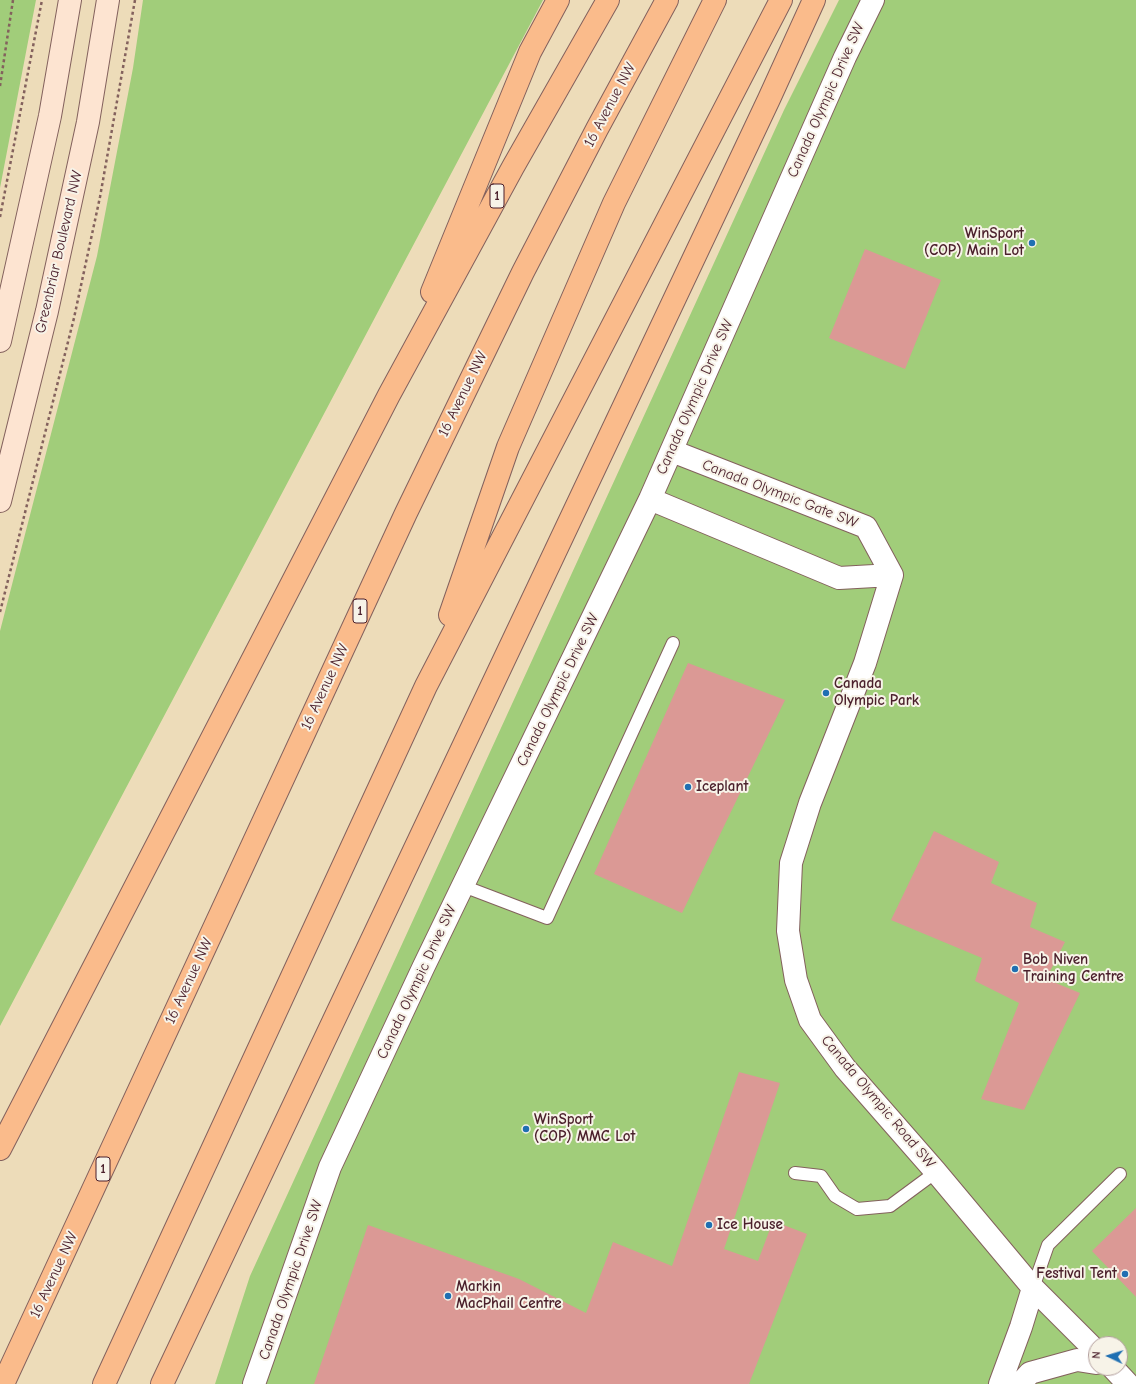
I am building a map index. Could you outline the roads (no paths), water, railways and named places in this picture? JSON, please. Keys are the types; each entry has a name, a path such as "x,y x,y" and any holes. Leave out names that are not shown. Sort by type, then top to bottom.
{"highway":[{"path":"389,395 530,52 558,0"},
{"name":"1","path":"0,1149 389,395 513,167 608,0"},
{"name":"16 Avenue NW","path":"3,1384 409,506 523,272 597,129 667,0"},
{"path":"426,686 508,447 614,204 715,0"},
{"path":"104,1384 426,686 780,0"},
{"path":"162,1384 814,0"}],"street":[{"path":"0,341 50,116 70,0"},
{"name":"Greenbriar Boulevard NW","path":"0,501 47,311 86,130 108,0"},
{"name":"Canada Olympic Drive SW","path":"254,1384 330,1168 463,886 650,499 845,57 873,0"},
{"name":"Canada Olympic Gate SW","path":"672,451 866,527 892,575"},
{"path":"650,499 839,578 892,575"},
{"name":"Canada Olympic Road SW","path":"892,575 865,663 810,803 792,863 788,931 796,980 810,1020 845,1068 936,1172 1033,1288 1088,1343"},
{"path":"1000,1384 1021,1328 1033,1288"},
{"path":"1020,1384 1030,1373 1077,1360 1088,1361"},
{"path":"1120,1376 1128,1384"}],"lane":[{"path":"463,886 547,918 673,643"},
{"path":"795,1173 821,1176 835,1196 856,1209 890,1206 936,1172"},
{"path":"1033,1288 1048,1245 1120,1174"}],"place":[{"name":"WinSport (COP) Main Lot","path":"1032,243"},
{"name":"Canada Olympic Park","path":"826,693"},
{"name":"Iceplant","path":"688,787"},
{"name":"Bob Niven Training Centre","path":"1015,969"},
{"name":"WinSport (COP) MMC Lot","path":"526,1129"},
{"name":"Ice House","path":"709,1225"},
{"name":"Festival Tent","path":"1125,1274"},
{"name":"Markin MacPhail Centre","path":"448,1296"}]}
